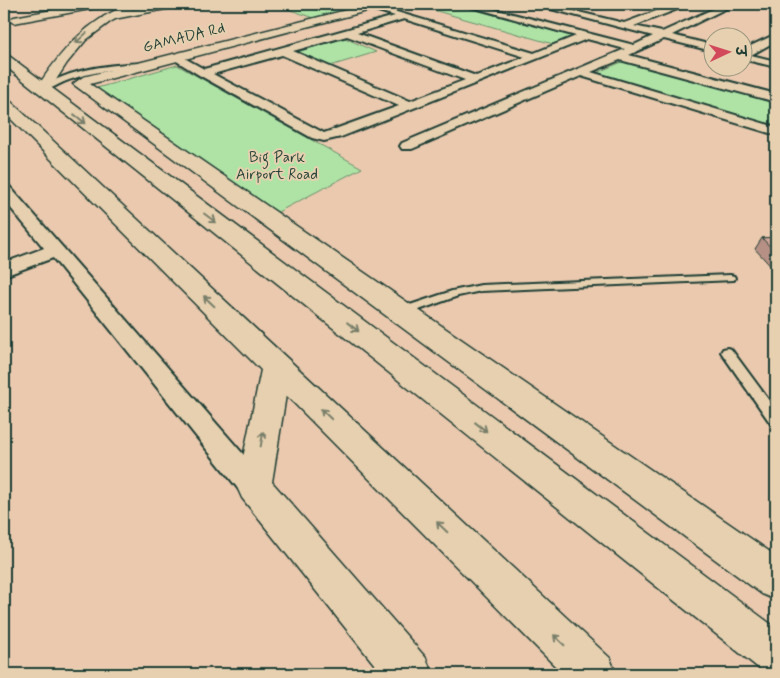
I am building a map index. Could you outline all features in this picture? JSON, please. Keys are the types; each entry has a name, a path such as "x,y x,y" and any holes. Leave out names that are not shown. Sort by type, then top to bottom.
{"main road":[{"path":"8,17 72,4"},
{"path":"8,17 101,4"},
{"path":"42,89 59,63 79,39 109,17 137,4"},
{"path":"109,17 176,4"},
{"name":"GAMADA Rd","path":"377,5 175,57 80,84 391,306"},
{"path":"5,32 13,27 16,22 8,17"},
{"path":"4,59 776,655"},
{"path":"4,103 594,674"},
{"path":"315,298 391,306 776,580"},
{"path":"276,366 254,486 410,674"}],"street":[{"path":"465,4 633,48"},
{"path":"536,4 702,46"},
{"path":"625,26 680,4"},
{"path":"407,146 618,56 660,35 731,4"},
{"path":"377,5 402,16 535,57"},
{"path":"636,12 653,16"},
{"path":"203,73 402,16"},
{"path":"348,32 475,80"},
{"path":"175,57 317,135 324,136 336,134 410,106 585,36"},
{"path":"752,50 776,37"},
{"path":"283,51 410,106"},
{"path":"618,56 776,98"},
{"path":"752,58 776,64"},
{"path":"580,72 776,131"},
{"path":"4,190 254,486"},
{"path":"4,270 56,250"}],"lane":[{"path":"42,89 74,76 108,67 146,65"},
{"path":"391,306 482,288 730,278"},
{"path":"727,352 776,420"}],"green space":[{"path":"273,4 372,4 314,18"},
{"path":"412,4 453,4 573,36 553,44"},
{"path":"345,38 376,52 327,67 294,53"},
{"path":"624,61 776,103 776,127 596,73"},
{"name":"Big Park Airport Road","path":"177,65 362,168 274,214 97,88"}],"building":[{"path":"776,237 776,253 762,238"}]}
